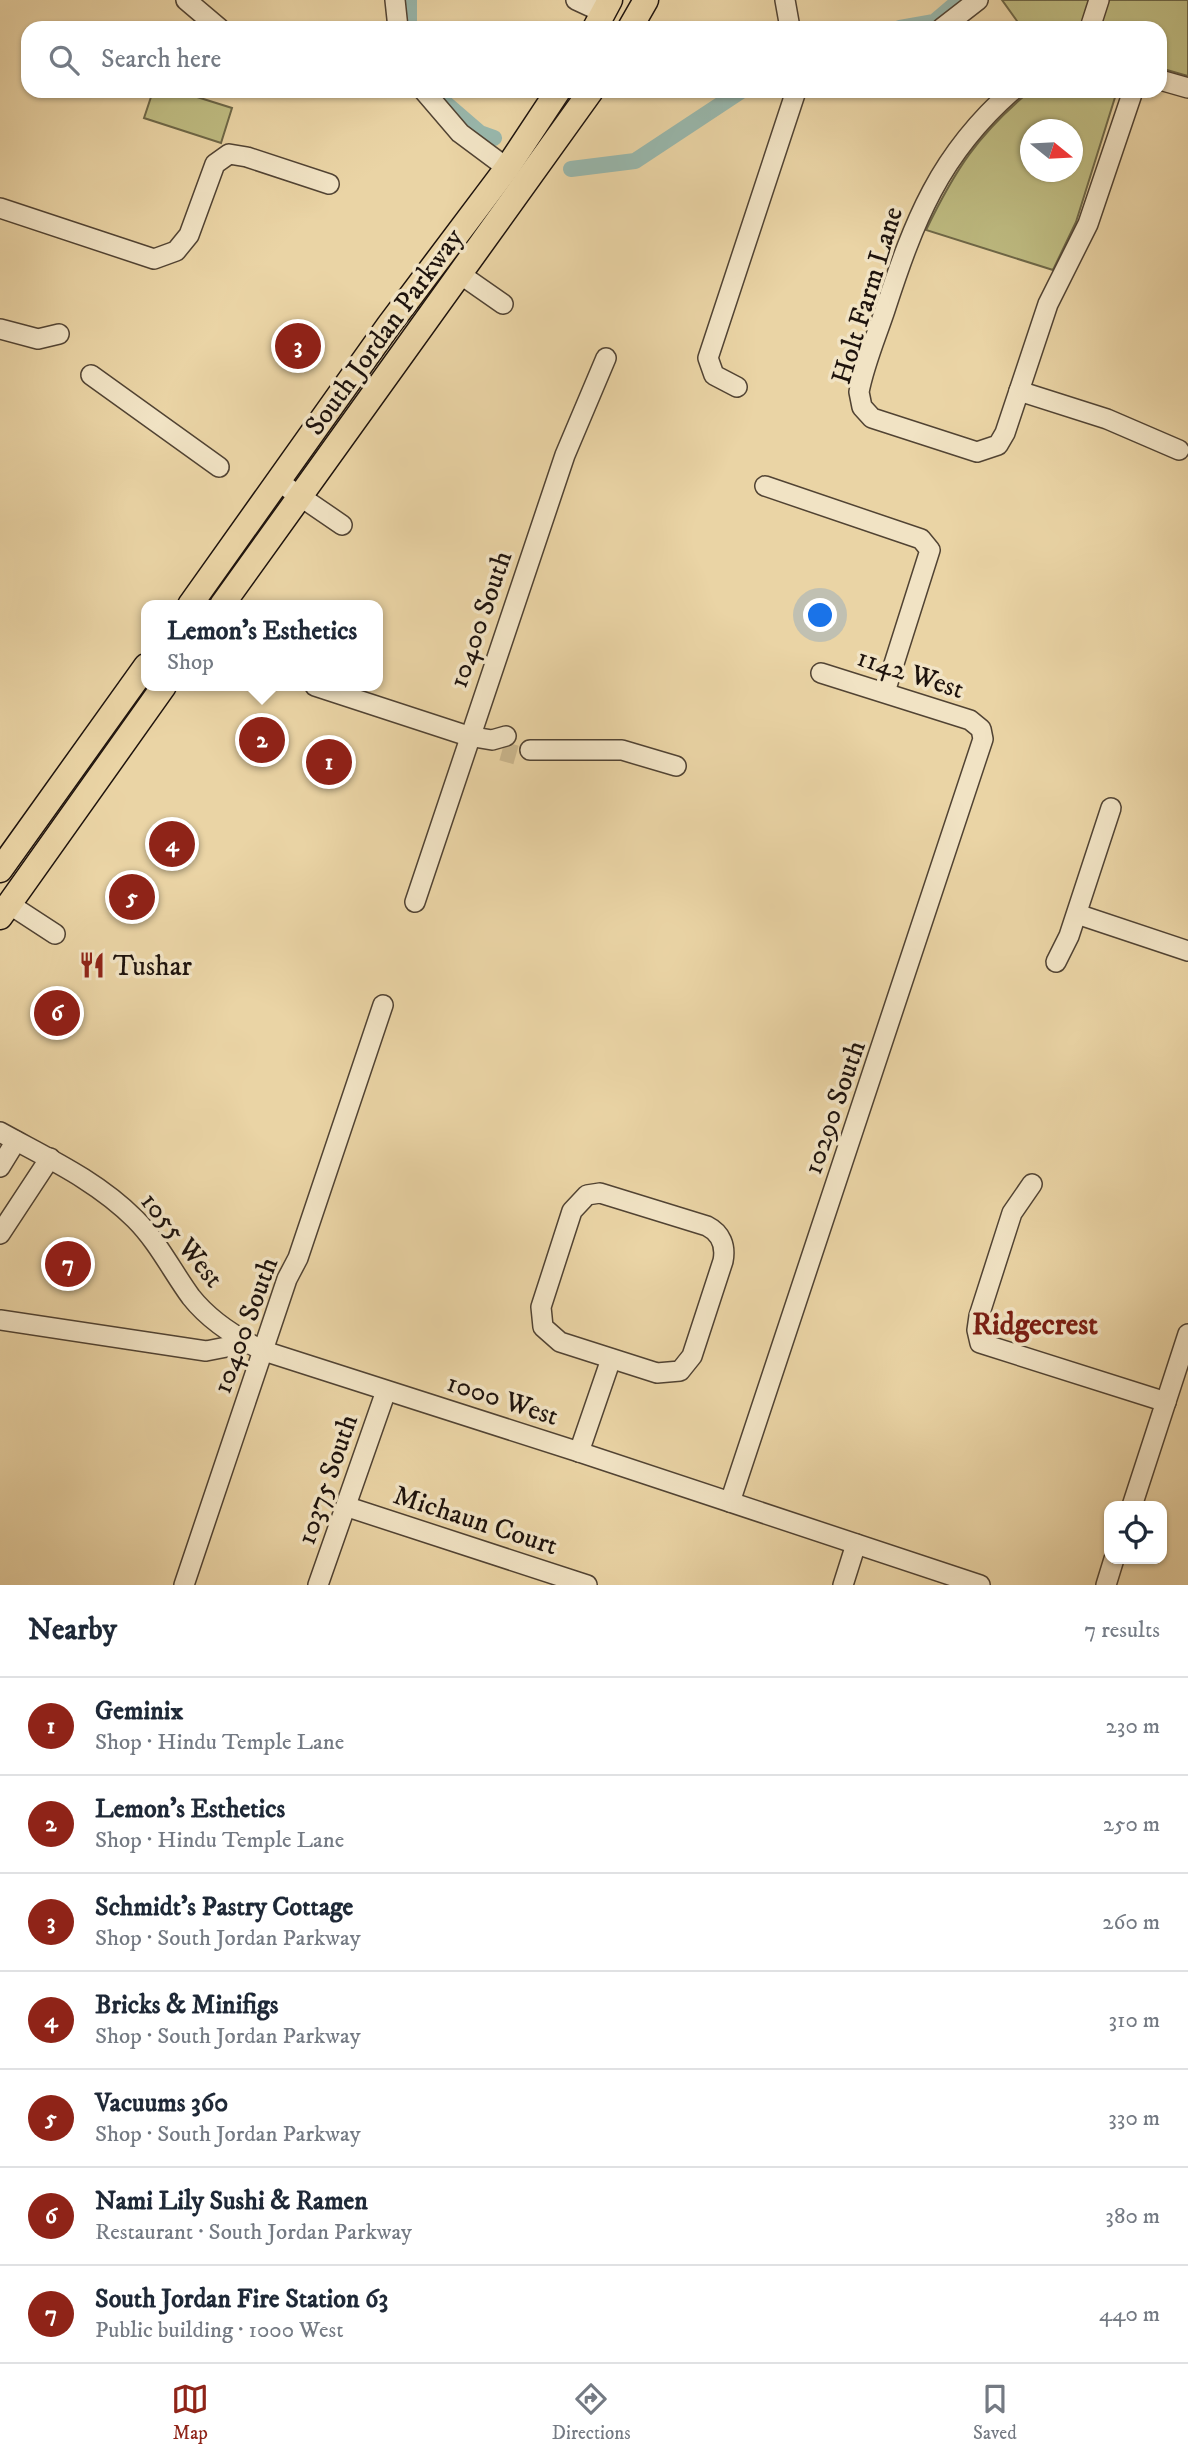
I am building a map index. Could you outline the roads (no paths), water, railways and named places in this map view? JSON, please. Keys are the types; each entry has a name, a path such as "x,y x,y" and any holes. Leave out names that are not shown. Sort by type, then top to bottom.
{"main road":[{"path":"635,21 646,0"},
{"name":"South Jordan Parkway","path":"194,600 507,168 553,98"},
{"name":"South Jordan Parkway","path":"226,600 586,98"},
{"path":"0,870 141,673"},
{"path":"5,911 160,691"},
{"path":"74,764 96,781"}],"street":[{"path":"186,0 211,21"},
{"path":"395,0 397,21"},
{"path":"576,0 603,14"},
{"path":"785,0 789,21"},
{"path":"951,21 978,0"},
{"path":"1092,21 1099,0"},
{"path":"1167,82 1188,88"},
{"path":"430,98 460,133 507,168"},
{"path":"737,387 714,375 708,358 794,98"},
{"name":"Holt Farm Lane","path":"1005,98 959,148 926,199 908,241 859,392 862,407 879,421 970,451 991,449 1006,433 1019,391"},
{"path":"1131,98 1088,224 1053,292 1019,391 1107,419 1179,450"},
{"path":"0,208 154,259 176,251 189,235 215,164 229,154 329,184"},
{"path":"460,274 503,304"},
{"path":"0,329 38,339 59,334"},
{"name":"10400 South","path":"415,902 468,736 570,439 606,358"},
{"path":"91,375 219,467"},
{"path":"279,481 342,525"},
{"path":"765,486 921,539 930,550 884,692"},
{"name":"1142 West","path":"821,673 970,720 981,729"},
{"path":"330,691 468,736 511,746 622,750 676,766"},
{"name":"10290 South","path":"730,1502 940,875 982,744 981,729"},
{"path":"1056,962 1077,914 1111,808"},
{"path":"5,911 55,934"},
{"path":"1077,914 1188,950"},
{"name":"10400 South","path":"184,1585 255,1347 383,1005"},
{"path":"0,1167 8,1137"},
{"name":"1055 West","path":"8,1137 92,1183 136,1220 193,1299 227,1330 255,1347"},
{"path":"0,1234 50,1158"},
{"path":"1032,1184 1012,1213 979,1316 977,1330 980,1343 1166,1402"},
{"path":"593,1193 606,1194 707,1226 721,1239 725,1252 692,1356 680,1371 657,1374 605,1357 553,1338 543,1327 540,1317 572,1211 582,1199 593,1193"},
{"name":"1000 West","path":"0,1320 206,1351 255,1347 980,1585"},
{"path":"1134,1501 1188,1334"},
{"path":"573,1450 605,1357"},
{"name":"10375 South","path":"318,1585 348,1507 386,1391"},
{"name":"Michaun Court","path":"348,1507 587,1585"},
{"path":"843,1585 856,1544"},
{"path":"1106,1585 1112,1564"}],"waterway":[{"path":"409,0 409,21"},
{"path":"935,21 960,0"},
{"path":"439,98 480,133 494,138"},
{"path":"571,169 635,161 730,98"}],"tunnel":[{"path":"502,751 516,755"}],"place":[{"name":"Schmidt's Pastry Cottage","path":"298,346"},
{"name":"Lemon's Esthetics","path":"262,740"},
{"name":"Geminix","path":"329,762"},
{"name":"Bricks & Minifigs","path":"172,844"},
{"name":"Vacuums 360","path":"132,897"},
{"name":"Tushar","path":"92,965"},
{"name":"Nami Lily Sushi & Ramen","path":"57,1013"},
{"name":"South Jordan Fire Station 63","path":"68,1264"}],"district":[{"name":"Ridgecrest","path":"1035,1324"}]}
